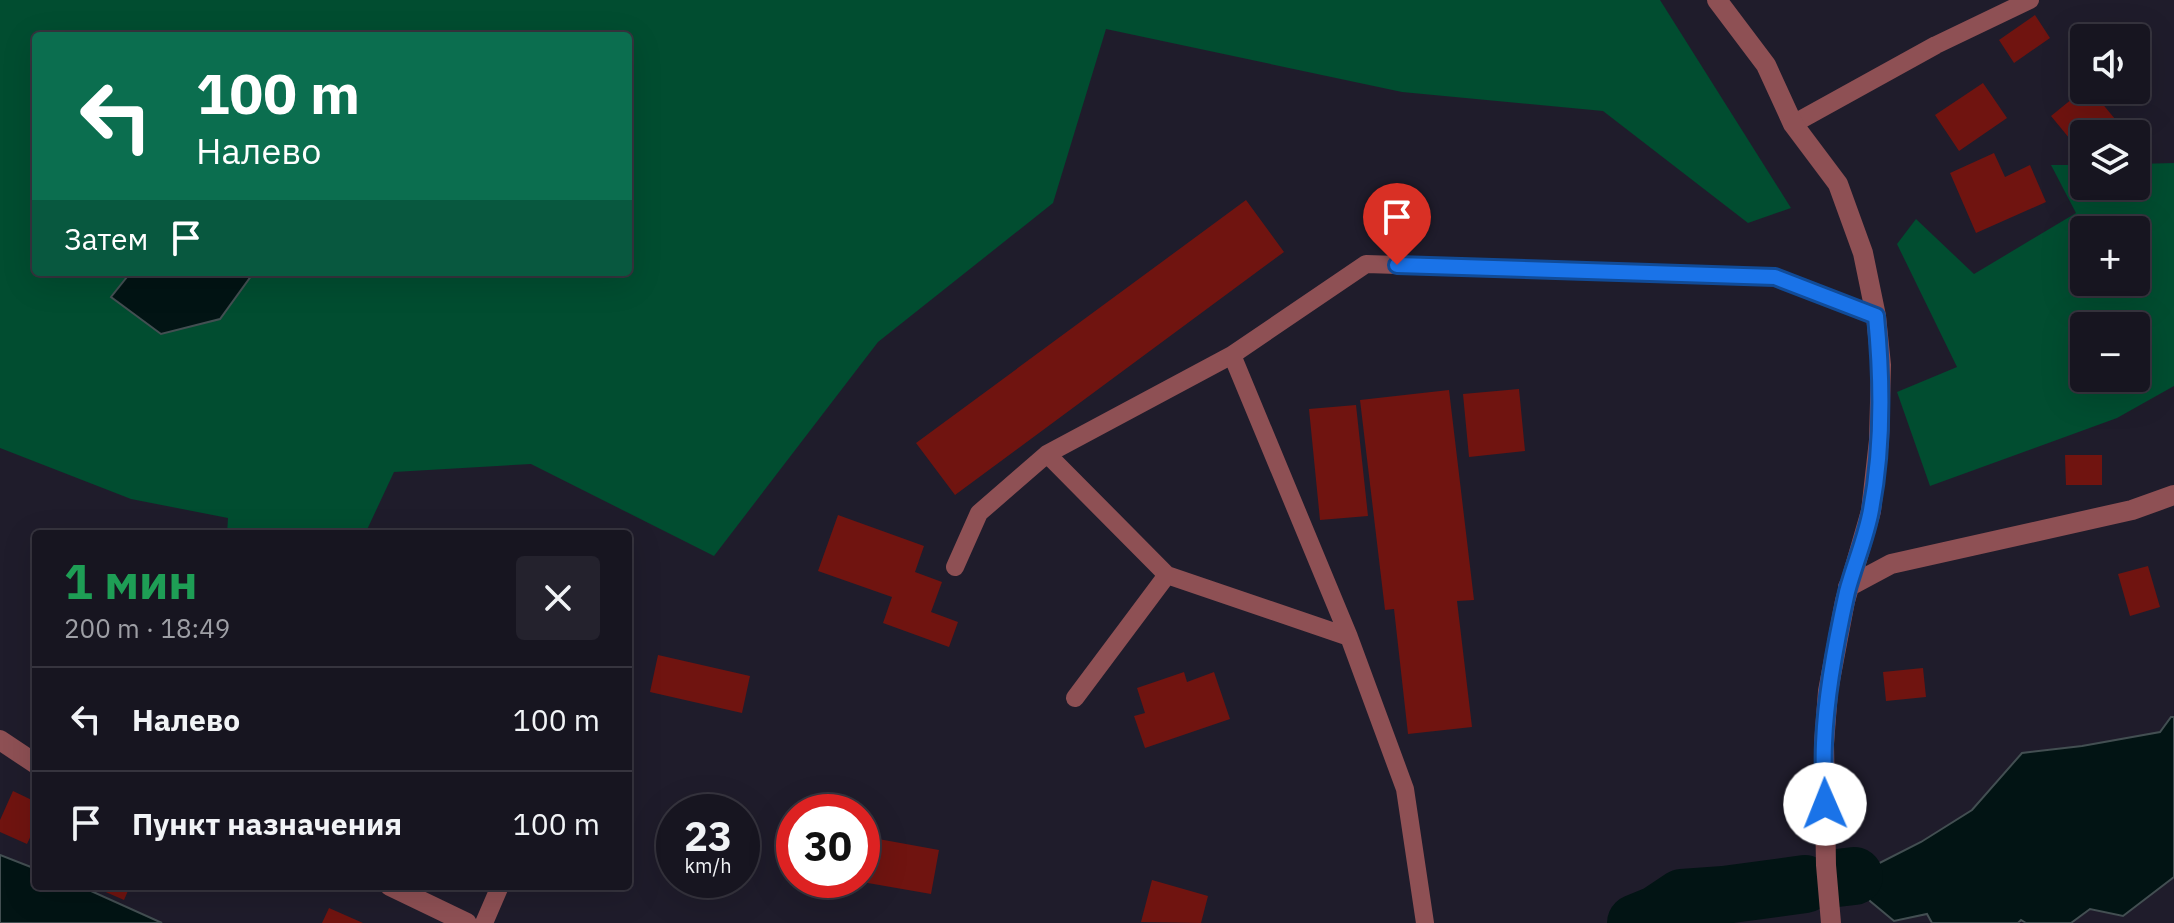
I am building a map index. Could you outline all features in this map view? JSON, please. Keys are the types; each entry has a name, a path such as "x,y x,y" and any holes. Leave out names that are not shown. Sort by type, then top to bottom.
{"street":[{"path":"1717,0 1766,65 1793,124 1838,184 1863,253 1876,316 1881,365 1879,440 1871,511 1848,587 1828,691 1824,744 1826,865 1831,923"},
{"path":"1848,587 1891,564 2132,510 2174,495"},
{"path":"0,740 32,761"},
{"path":"398,890 467,923"}],"lane":[{"path":"1793,124 1936,45 2030,0"},
{"path":"955,567 979,513 1047,454 1232,355 1366,264 1775,277 1876,316"},
{"path":"1232,355 1349,637 1405,789 1425,923"},
{"path":"1047,454 1167,575 1349,637"},
{"path":"1075,698 1167,575"},
{"path":"484,923 498,890"}],"green space":[{"path":"0,0 1660,0 1791,208 1748,223 1603,111 1402,92 1106,29 1053,203 878,342 714,556 531,464 394,472 367,530 227,530 228,518 131,499 0,448"},
{"path":"2174,163 2174,386 2117,418 1930,486 1897,392 1957,367 1897,244 1916,219 1974,274 2070,217 2070,296 2150,296 2150,216 2071,216 2076,213 2051,165 2070,165 2070,200 2150,200 2150,164"}],"shaded area":[{"path":"128,276 251,276 220,319 161,334 111,297"},
{"path":"2174,717 2174,877 2123,916 2090,909 2071,923 2026,923 2021,920 2018,923 1932,923 1927,914 1894,921 1870,901 1854,876 1921,842 1972,810 2022,753 2160,732"},
{"path":"0,855 32,867 32,890 89,890 162,923 0,923"}],"building":[{"path":"2035,15 2050,38 2014,63 1999,40"},
{"path":"1983,83 2007,118 1959,151 1935,115"},
{"path":"2070,101 2070,104 2103,104 2115,119 2070,120 2070,139 2051,116"},
{"path":"1994,153 2005,177 2030,165 2046,202 1976,233 1950,173"},
{"path":"1246,200 1284,252 955,495 916,443"},
{"path":"1519,389 1525,451 1469,457 1463,394"},
{"path":"1449,390 1474,600 1457,601 1472,727 1408,734 1394,609 1385,610 1360,400"},
{"path":"1356,405 1368,516 1320,520 1309,409"},
{"path":"2065,455 2102,455 2102,485 2066,485"},
{"path":"838,515 924,546 915,572 942,582 931,612 958,622 949,647 883,623 892,597 818,571"},
{"path":"2148,566 2160,607 2130,616 2118,574"},
{"path":"658,655 750,676 742,713 650,692"},
{"path":"1923,668 1926,697 1886,701 1883,672"},
{"path":"1184,672 1187,682 1214,672 1230,719 1145,748 1134,716 1145,713 1137,688"},
{"path":"13,791 32,800 32,833 27,844 0,832 0,820"},
{"path":"880,839 939,850 931,894 880,885"},
{"path":"1152,880 1208,896 1201,923 1141,922"},
{"path":"101,890 128,890 124,900"},
{"path":"329,908 363,923 322,923"}],"waterway":[{"path":"1837,878 1854,876"},
{"path":"1636,923 1658,914 1682,898 1805,884"}],"route":[{"path":"1397,265 1775,277 1876,316 1881,365 1874,488 1871,511 1848,587 1828,691 1824,744 1825,804"}]}
